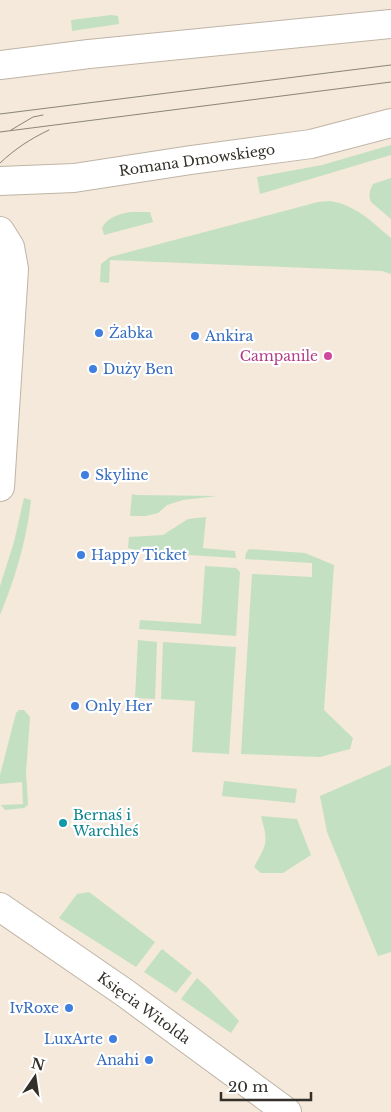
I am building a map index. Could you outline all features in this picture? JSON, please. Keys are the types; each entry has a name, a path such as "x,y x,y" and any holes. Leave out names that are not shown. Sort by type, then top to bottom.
{"main road":[{"path":"0,65 89,54 391,24"},
{"name":"Romana Dmowskiego","path":"0,181 74,178 311,144 391,123"},
{"path":"0,231 10,247 14,269 0,487"},
{"name":"Księcia Witolda","path":"0,906 125,993 287,1112"}],"green space":[{"path":"111,15 118,16 119,24 72,31 71,20"},
{"path":"391,145 391,155 260,194 257,177 322,165"},
{"path":"391,178 391,219 371,202 370,190 373,184"},
{"path":"330,201 356,210 391,238 391,274 382,271 110,260 109,283 100,282 101,264 110,257 318,202"},
{"path":"131,212 150,212 153,222 104,235 102,228 107,221 118,215"},
{"path":"132,494 218,496 183,500 167,505 158,513 146,516 130,516"},
{"path":"24,498 31,500 27,529 11,587 0,615 0,586 14,542"},
{"path":"206,517 203,548 235,551 236,558 141,552 128,548 129,537 163,535 188,519"},
{"path":"249,549 305,553 334,565 324,710 353,738 350,749 320,757 241,754 252,574 312,577 312,563 245,559"},
{"path":"205,566 236,568 240,572 236,636 139,629 140,620 201,624"},
{"path":"138,640 157,642 155,699 135,698"},
{"path":"163,642 236,647 229,754 192,752 195,701 161,699"},
{"path":"19,710 24,710 30,717 26,773 28,805 24,808 5,810 1,805 23,804 22,782 0,784 0,775 16,713"},
{"path":"391,765 391,952 378,956 327,832 320,796"},
{"path":"224,781 297,789 295,803 222,796"},
{"path":"261,816 297,819 311,855 283,873 261,873 254,867 264,847 266,837"},
{"path":"89,892 155,942 136,967 59,918 77,894"},
{"path":"162,949 192,973 176,993 144,972"},
{"path":"197,978 239,1021 231,1033 181,999"}],"tram line":[{"path":"0,114 391,65"},
{"path":"0,132 391,82"},
{"path":"11,130 33,117 43,115"},
{"path":"0,163 11,153 49,130"}],"place":[{"name":"Żabka","path":"99,333"},
{"name":"Ankira","path":"195,336"},
{"name":"Campanile","path":"328,356"},
{"name":"Duży Ben","path":"93,369"},
{"name":"Skyline","path":"85,475"},
{"name":"Happy Ticket","path":"81,555"},
{"name":"Only Her","path":"75,706"},
{"name":"Bernaś i Warchleś","path":"63,823"},
{"name":"IvRoxe","path":"69,1008"},
{"name":"LuxArte","path":"113,1039"},
{"name":"Anahi","path":"149,1060"}]}
